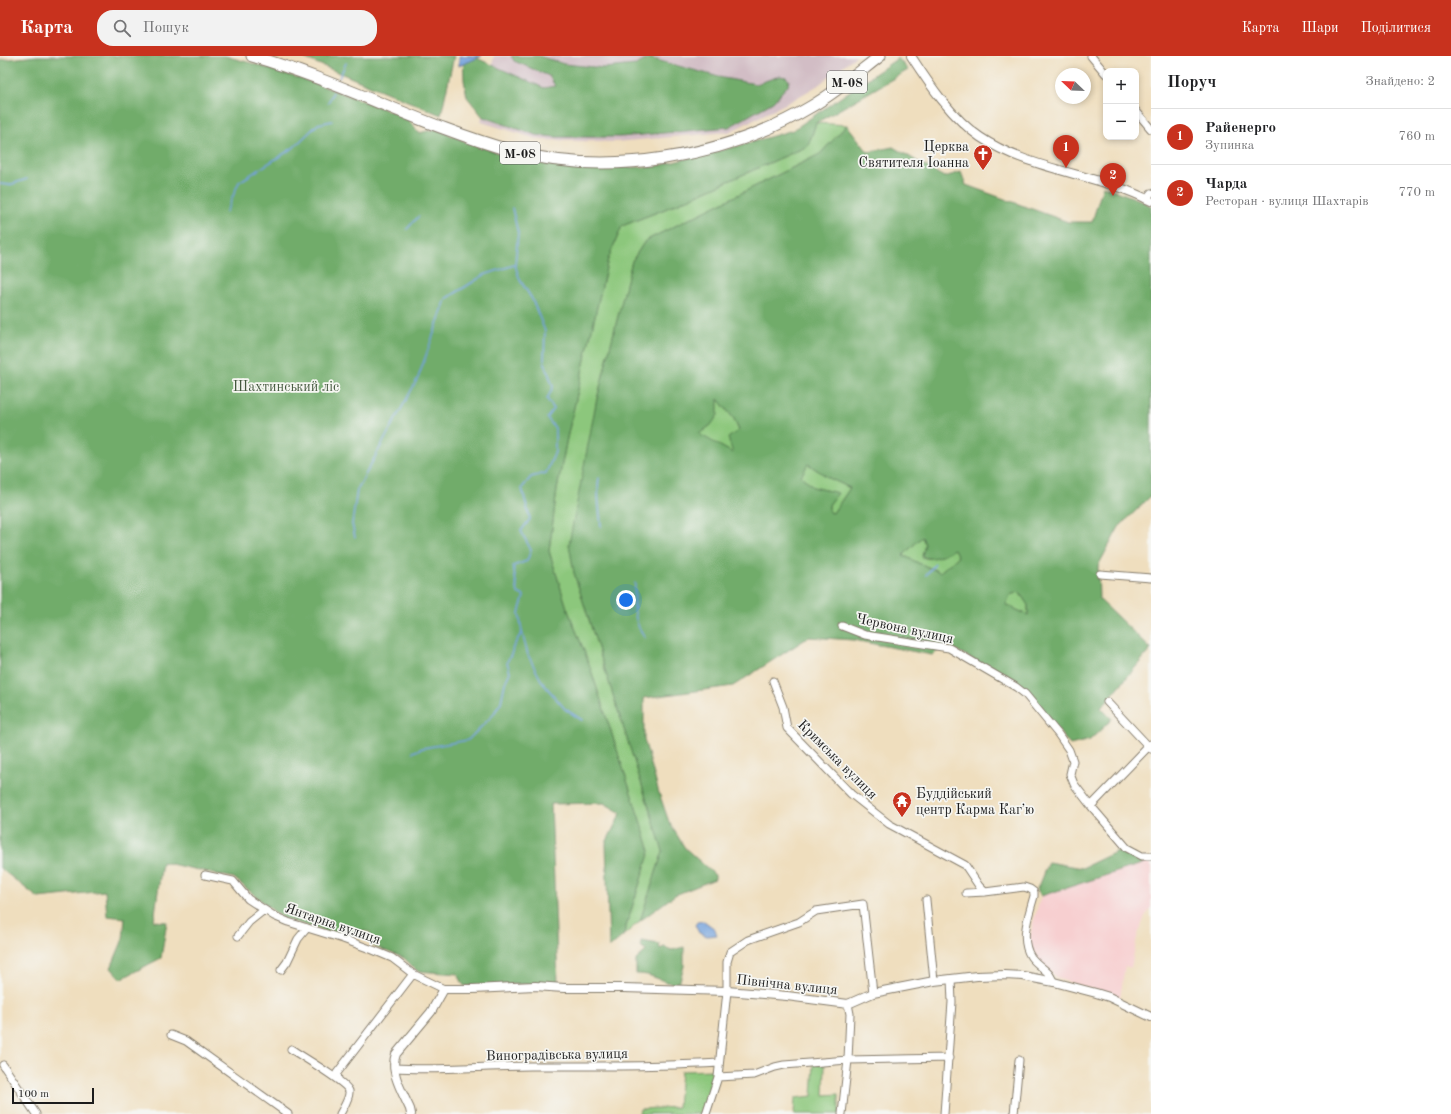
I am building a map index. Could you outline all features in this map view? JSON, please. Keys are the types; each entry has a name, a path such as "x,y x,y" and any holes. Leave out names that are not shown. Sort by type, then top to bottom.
{"highway":[{"name":"М-08","path":"252,56 329,82 480,141 513,152 550,159 597,162 656,159 720,146 745,138 776,125 813,106 838,89 880,56"}],"street":[{"path":"911,56 953,112 980,137 1012,153 1050,167 1106,182 1149,198"},
{"path":"1091,56 1103,70"},
{"path":"1139,114 1151,129"},
{"path":"1100,574 1150,578"},
{"name":"Червона вулиця","path":"842,626 865,635 949,648 1016,687 1025,694 1058,734 1069,750 1073,761 1070,774 1074,784 1091,806 1127,848 1142,856 1150,856"},
{"name":"Кримська вулиця","path":"773,681 783,707 787,728 851,794 889,824 965,865 979,886 985,892"},
{"path":"1091,806 1150,747 1107,702"},
{"name":"Янтарна вулиця","path":"205,875 233,881 248,899 274,916 373,950 392,958 413,974"},
{"path":"966,893 1024,888 1030,889 1034,892 1026,924 1026,946 1031,957 1038,965 1050,974 1054,982"},
{"path":"926,900 934,981"},
{"path":"706,1114 718,1077 727,991 728,962 730,952 739,945 748,940 799,922 816,911 863,904 874,993"},
{"path":"238,936 249,922 264,910"},
{"path":"281,970 287,962 298,939 307,928"},
{"path":"338,1079 337,1073 413,974"},
{"name":"Північна вулиця","path":"413,974 444,989 535,986 564,988 727,991 787,996 848,1004 874,993 934,981 1005,975 1023,976 1054,982 1109,997 1151,1018"},
{"path":"944,1114 952,1002 951,979"},
{"path":"412,1114 396,1078 394,1059 396,1054 431,1012 444,989"},
{"path":"842,1114 848,1060 850,1014 848,1004"},
{"path":"171,1035 186,1041 288,1114"},
{"path":"291,1049 338,1079 347,1087 349,1093 348,1097 340,1114"},
{"path":"718,1077 754,1074 784,1065 848,1060 949,1058"},
{"path":"1014,1114 1019,1060"},
{"name":"Виноградівська вулиця","path":"394,1068 452,1069 531,1066 674,1066 719,1063"},
{"path":"2,1065 36,1114"}],"shaded area":[{"path":"494,56 856,56 817,86 791,101 729,132 615,142 541,140 481,122"},
{"path":"1151,860 1151,909 1145,916 1137,937 1131,968 1125,966 1120,998 1056,978 1031,953 1029,942 1041,896"}],"green space":[{"name":"Шахтинський ліс","path":"37,56 225,56 314,83 406,117 419,133 436,129 469,143 510,157 569,168 653,167 746,144 793,130 898,58 908,70 816,123 808,146 665,209 622,226 608,259 567,438 557,490 549,551 567,608 588,661 650,851 623,936 609,948 606,843 621,813 604,803 551,804 558,983 464,986 458,974 417,971 404,958 373,946 370,932 353,930 351,939 282,918 234,878 162,862 154,921 167,922 161,958 121,979 111,968 123,939 125,918 107,916 105,891 38,898 0,868 0,60"},
{"path":"299,56 454,56 441,115"},
{"path":"463,56 472,56 544,88 555,86 549,76 514,61 511,56 539,56 564,64 604,68 636,65 649,58 723,78 756,84 780,76 786,77 789,80 788,85 773,102 729,127 620,137 555,137 536,135 483,117 467,97 464,80"},
{"path":"816,123 847,125 820,154 645,241 632,261 596,403 574,573 663,851 640,921 623,936 650,851 588,661 567,608 549,551 557,490 567,438 608,259 622,226 665,209 808,146"},
{"path":"847,125 868,152 893,147 944,177 961,172 966,185 1068,222 1092,222 1103,186 1140,200 1151,206 1151,496 1119,527 1098,566 1099,599 1151,649 1101,708 1112,719 1090,740 1070,745 1022,687 947,645 932,655 853,640 809,637 733,686 644,698 644,739 659,793 669,822 685,848 715,875 715,879 675,895 640,921 663,851 574,573 569,544 596,403 632,261 645,241 820,154","holes":["718,399 734,419 739,430 728,438 733,453 699,434 711,425 718,415","808,464 829,478 850,488 833,513 829,512 829,505 838,493 813,487 801,476","922,537 925,544 922,556 926,558 934,558 954,549 958,557 940,572 903,555","1019,592 1028,605 1028,615 1006,605 1010,595"]},
{"path":"718,399 734,419 739,431 733,454 698,434 711,425"},
{"path":"808,464 829,478 850,488 833,513 829,513 829,505 837,493 813,487 801,476"},
{"path":"922,537 925,544 922,557 934,558 954,549 958,557 940,572 903,555"},
{"path":"1019,592 1028,605 1028,615 1006,605 1010,595"},
{"path":"1122,849 1136,856 1145,863 1041,896 1037,889 1048,862 1082,868"},
{"path":"641,941 659,944 660,949 664,947 672,950 684,947 684,966 679,984 673,984 648,975 636,974 636,960 646,951 641,946"},
{"path":"814,1064 825,1065 824,1095 839,1094 839,1114 794,1114 795,1098 812,1096"},
{"path":"713,1070 715,1076 702,1114 639,1114 640,1109 678,1107 681,1071"}],"water":[{"path":"459,56 482,56 459,66"},
{"path":"704,921 715,929 717,935 707,936 699,933 695,925 697,922"}],"waterway":[{"path":"339,78 346,63"},
{"path":"328,103 333,92"},
{"path":"226,212 239,182 293,148 318,124 332,121"},
{"path":"0,184 9,185 27,179"},
{"path":"413,752 423,748 468,740 493,715 501,702 505,683 510,672 507,662 513,647 522,632 519,613 524,596 518,593 513,566 527,561 531,550 521,531 530,519 522,488 531,477 546,473 555,452 555,428 547,418 554,409 547,399 553,387 544,360 545,331 532,299 520,280 515,265 518,233 512,208"},
{"path":"407,229 419,216"},
{"path":"355,537 352,524 357,490 418,378 446,299 484,275 514,265"},
{"path":"599,478 598,496 601,527"},
{"path":"926,575 935,564"},
{"path":"635,583 634,605 636,618 645,638"},
{"path":"618,598 618,611"},
{"path":"522,632 528,655 542,682 565,709 582,720"}],"place":[{"name":"Райенерго","path":"1066,168"},
{"name":"Церква Святителя Іоанна","path":"983,171"},
{"name":"Чарда","path":"1113,196"},
{"name":"Буддійський центр Карма Кагʼю","path":"902,818"}]}
